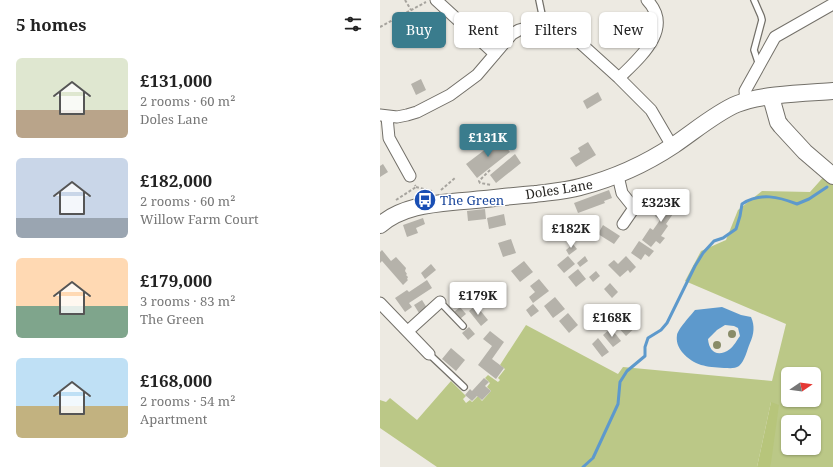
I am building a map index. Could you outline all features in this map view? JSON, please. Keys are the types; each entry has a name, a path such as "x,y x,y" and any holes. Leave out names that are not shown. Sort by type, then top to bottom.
{"street":[{"path":"436,0 494,54"},
{"path":"620,78 642,55 656,34 656,13 653,6 647,0"},
{"path":"746,101 745,91 775,37 833,4"},
{"path":"410,176 389,138 383,116 397,117 417,112 450,95 477,75 512,34 521,29"},
{"path":"586,48 620,78 651,110 672,146"},
{"name":"Doles Lane","path":"380,225 397,214 412,208 505,192 578,188 618,176 646,162 724,111 746,101 833,91"},
{"path":"771,97 778,122 781,126 805,152 833,176"},
{"path":"618,176 622,193 634,208 623,224"},
{"path":"408,332 440,302"},
{"path":"380,303 429,354"}],"lane":[{"path":"539,0 542,12"},
{"path":"754,0 762,20 754,50 759,65"},
{"path":"440,302 463,326"},
{"path":"429,354 464,387"}],"path":[{"path":"405,0 411,10"},
{"path":"380,27 429,0"},
{"path":"490,170 481,178 480,183 505,192"},
{"path":"410,176 416,187 437,193 455,178"},
{"path":"393,202 416,187"}],"green space":[{"path":"827,173 833,178 833,467 770,467 771,402 757,467 437,467 380,428 380,400 386,402 390,398 417,420 451,381 466,396 463,399 466,403 470,400 472,402 478,396 482,401 491,391 487,387 490,383 485,378 488,375 498,382 500,380 498,378 505,369 500,365 526,325 618,374 623,367 772,381 786,324 685,281 701,251 726,240 738,210 762,191 810,192"},
{"path":"771,402 779,405 771,463 770,467 757,467"}],"water":[{"path":"722,307 741,315 751,317 754,330 744,358 739,366 736,368 718,368 701,365 691,360 682,352 679,348 677,335 682,326 695,310","holes":["725,325 738,328 740,336 733,346 726,352 722,353 712,350 708,339 717,330"]}],"building":[{"path":"421,79 426,90 416,95 411,84"},
{"path":"598,92 602,100 587,109 583,101"},
{"path":"499,139 510,152 477,178 466,164"},
{"path":"588,142 596,155 576,167 570,158 580,152 578,148"},
{"path":"515,154 521,163 496,183 490,175"},
{"path":"383,164 388,172 380,177 380,166"},
{"path":"609,190 612,198 604,201 605,203 578,213 574,203"},
{"path":"667,198 681,208 678,213 675,211 666,224 668,226 661,236 665,238 660,244 656,241 651,247 642,240 650,228 653,230 660,220 655,216"},
{"path":"485,209 486,219 468,221 467,211"},
{"path":"504,214 506,225 489,229 487,218"},
{"path":"423,218 425,224 416,228 418,233 407,237 403,225"},
{"path":"603,225 620,236 614,244 598,234"},
{"path":"511,239 516,253 503,257 498,243"},
{"path":"639,241 654,251 649,257 645,254 641,260 631,253"},
{"path":"573,244 577,249 569,255 566,250"},
{"path":"382,250 391,261 396,257 406,268 405,271 408,280 403,285 382,261 380,263 380,252"},
{"path":"568,256 575,264 564,273 557,265"},
{"path":"585,256 588,261 580,267 577,263"},
{"path":"626,256 636,267 630,273 628,270 620,277 608,265 614,260 618,264"},
{"path":"524,261 533,272 520,282 511,271"},
{"path":"431,264 436,270 425,279 421,273"},
{"path":"578,269 586,279 576,287 568,277"},
{"path":"596,271 600,276 593,282 589,277"},
{"path":"539,279 549,291 533,303 529,297 535,292 530,286"},
{"path":"427,280 432,288 409,303 412,307 405,312 395,298 407,290 409,292"},
{"path":"610,283 618,292 612,298 604,289"},
{"path":"464,284 477,298 468,306 455,291"},
{"path":"555,297 565,309 553,318 544,306"},
{"path":"422,300 427,308 419,313 414,305"},
{"path":"533,304 539,311 531,317 526,310"},
{"path":"476,305 488,320 481,326 469,311"},
{"path":"460,307 466,314 460,319 454,312"},
{"path":"568,313 578,325 569,333 559,321"},
{"path":"628,314 638,325 626,336 616,325"},
{"path":"469,327 475,334 468,340 462,333"},
{"path":"611,328 621,341 613,347 603,335"},
{"path":"490,331 504,342 492,359 504,368 496,379 478,365 492,346 483,339"},
{"path":"598,338 609,352 602,357 592,344"},
{"path":"451,348 465,360 456,371 442,359"},
{"path":"484,378 489,382 485,386 491,391 482,400 477,396 472,401 465,395 470,389 472,391"}],"waterway":[{"path":"583,467 593,458 618,404 620,382 627,371 645,356 645,347 648,338 661,330 667,323 703,253 714,241 723,238 736,229 742,204 749,200 763,197 783,199 797,204 809,199 827,187"}],"place":[{"name":"The Green","path":"425,200"}]}
